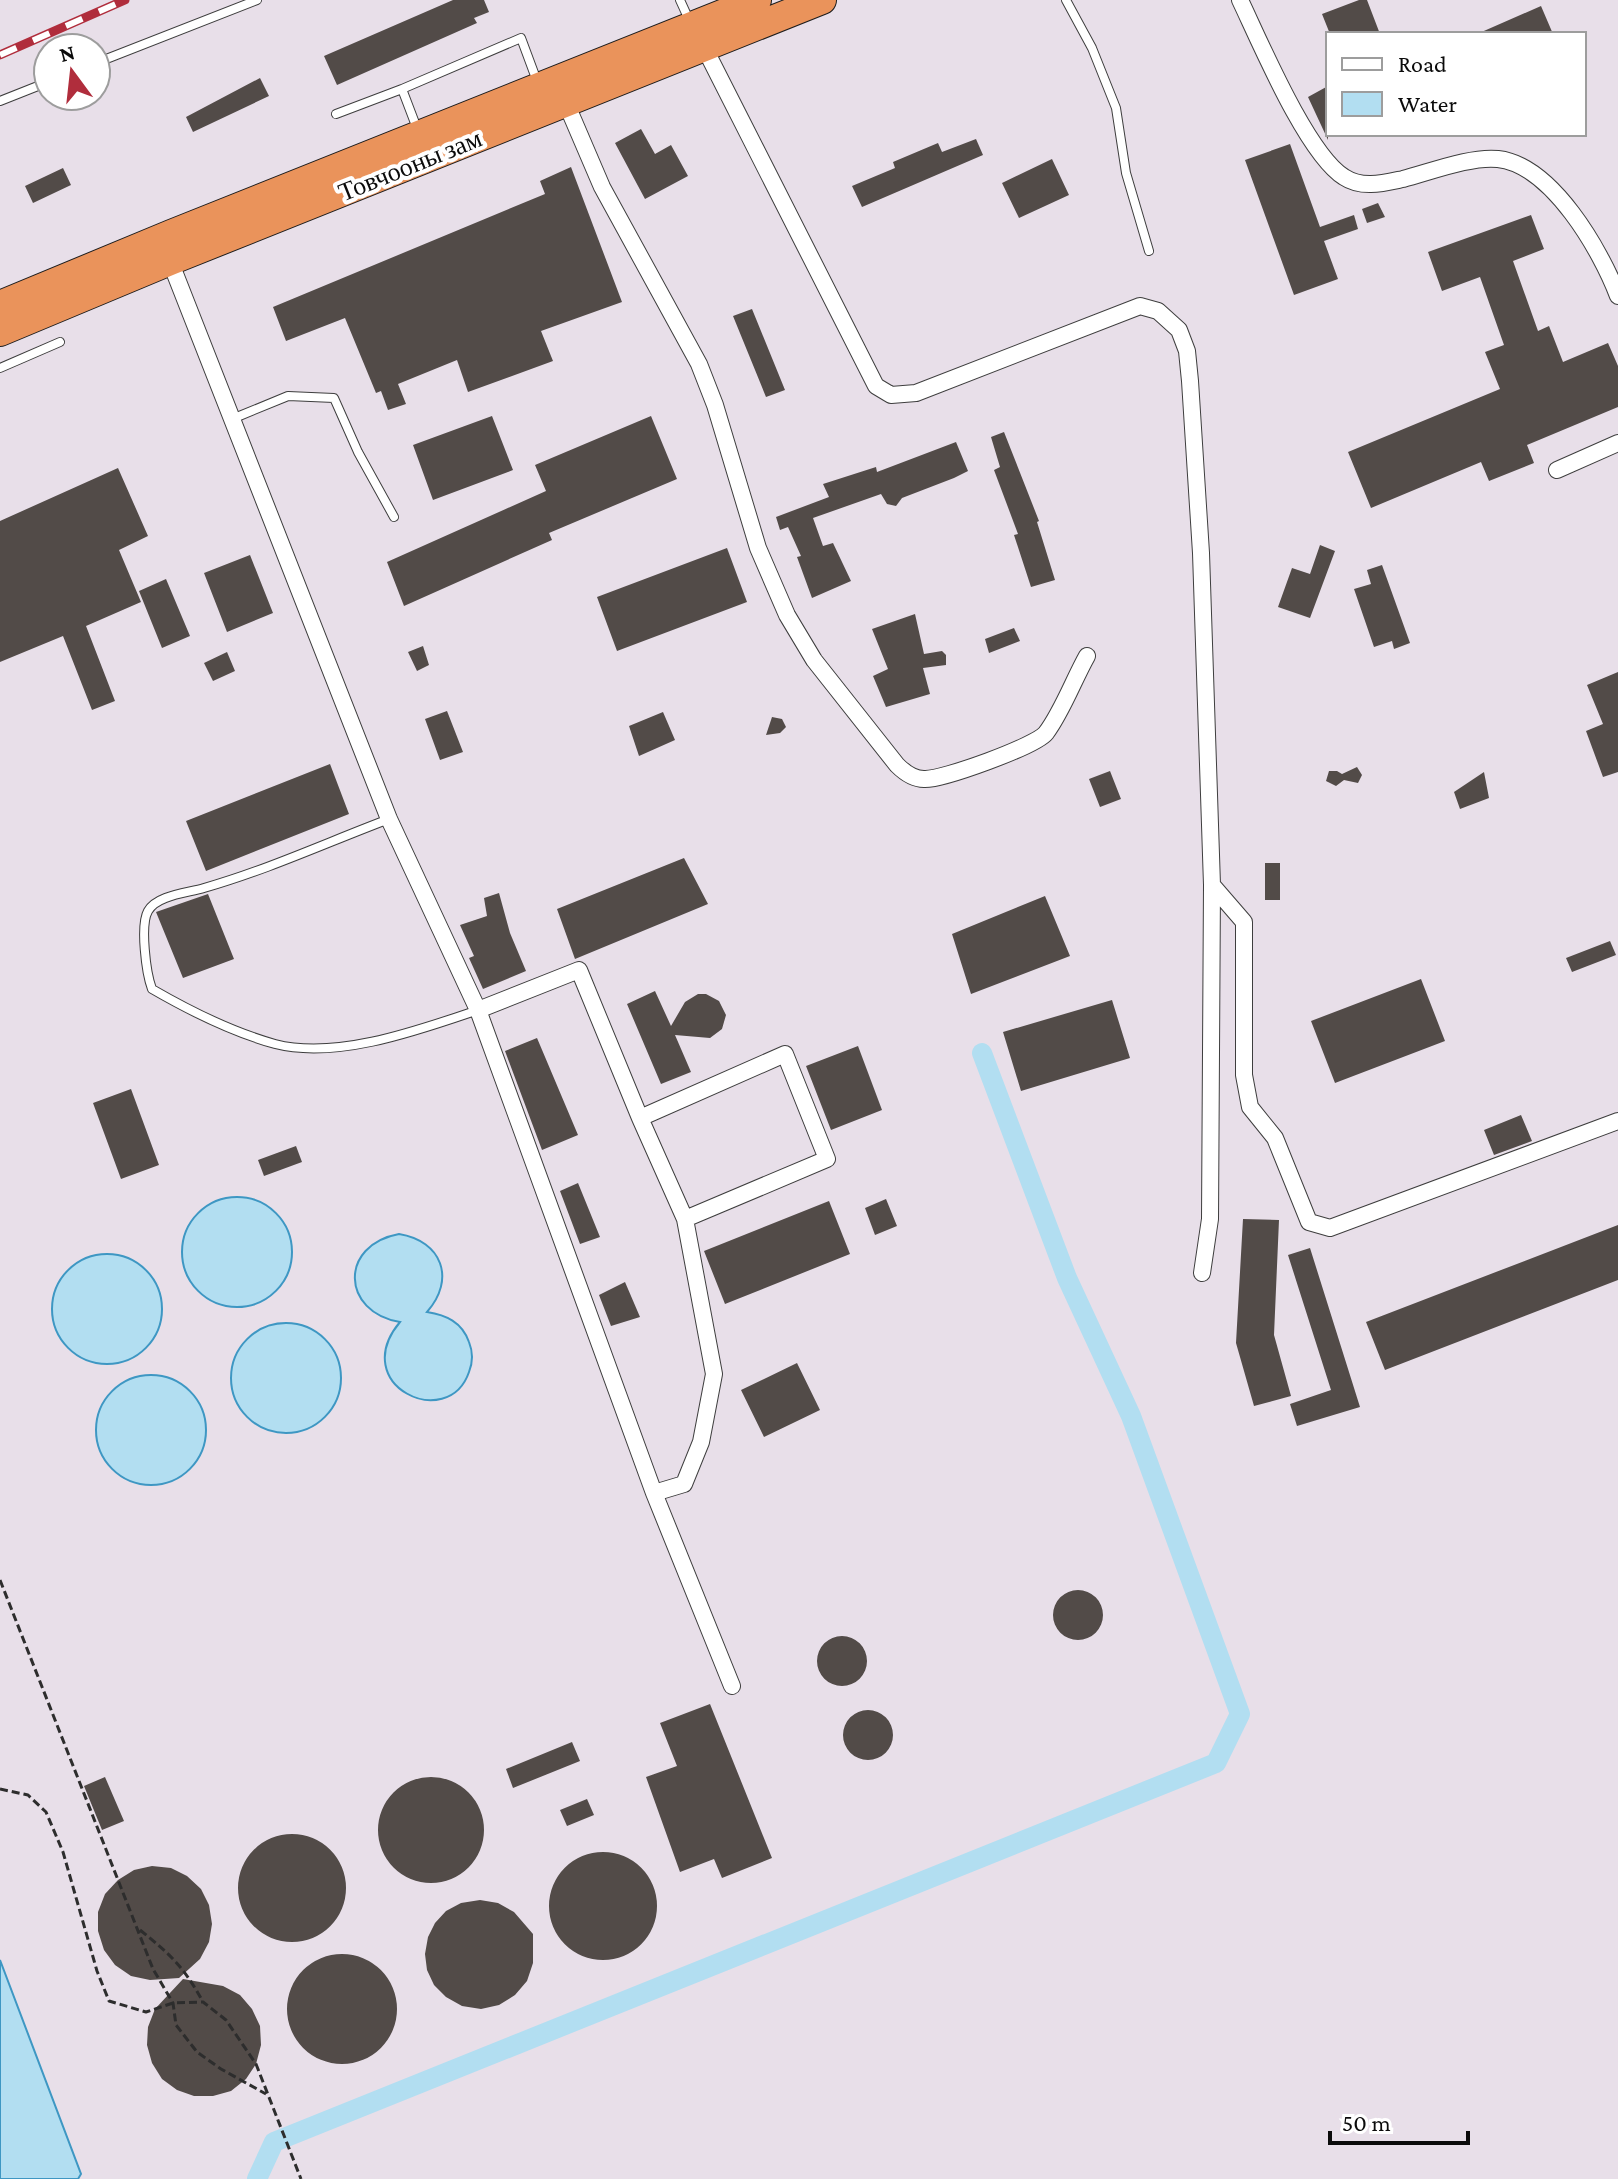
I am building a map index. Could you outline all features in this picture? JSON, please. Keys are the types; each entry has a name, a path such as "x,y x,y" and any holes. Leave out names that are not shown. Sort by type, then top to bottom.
{"highway":[{"name":"Товчооны зам","path":"0,332 566,103 699,37 757,0"},
{"name":"Товчооны зам","path":"0,305 539,87 822,0"}],"street":[{"path":"1240,0 1292,108 1328,164 1344,178 1362,185 1498,159 1520,166 1535,174 1566,203 1611,277 1618,296"},
{"path":"699,37 876,386 891,395 916,393 1140,306 1158,311 1179,330 1187,351 1190,381 1201,553 1212,885 1210,1219 1202,1273"},
{"path":"566,103 609,199 699,364 715,405 758,548 787,615 814,660 897,765 915,778 939,778 978,765 1044,736 1087,656"},
{"path":"170,261 389,819 478,1010 654,1493 732,1686"},
{"path":"1557,470 1618,443"},
{"path":"1212,885 1244,922 1244,1075 1250,1107 1275,1138 1309,1222 1330,1228 1618,1121"},
{"path":"478,1010 579,970 685,1219 714,1374 701,1442 684,1484 654,1493"},
{"path":"640,1118 785,1054 827,1159 685,1219"}],"lane":[{"path":"112,57 257,0"},
{"path":"680,0 699,37"},
{"path":"1066,0 1092,48 1116,108 1126,173 1149,251"},
{"path":"336,114 521,38 539,87"},
{"path":"0,101 32,88"},
{"path":"402,89 419,135"},
{"path":"0,368 60,342"},
{"path":"232,419 288,396 334,398 358,452 394,517"},
{"path":"389,819 219,884 156,902 147,912 145,940 147,974 152,989 191,1011 276,1044 315,1048 405,1035 478,1010"}],"path":[{"path":"0,1580 153,1969 173,2003 176,2025 197,2052 266,2094"},
{"path":"0,1789 28,1795 46,1812 63,1852 97,1971 109,2001 146,2012 173,2003 203,2002"},
{"path":"140,1930 175,1958 203,2002 226,2020 254,2060 301,2179"}],"shaded area":[{"path":"0,0 1618,0 1618,2179 0,2179"}],"water":[{"path":"237,1197 258,1202 276,1213 287,1231 292,1252 287,1273 276,1291 258,1302 237,1307 216,1302 198,1291 187,1273 182,1252 187,1231 198,1213 216,1202"},
{"path":"399,1234 426,1244 434,1253 440,1263 441,1287 427,1312 441,1315 458,1325 466,1335 472,1353 469,1372 458,1390 442,1399 424,1400 407,1394 393,1382 385,1365 387,1345 400,1322 381,1316 367,1306 358,1293 355,1278 357,1264 366,1251 379,1241"},
{"path":"107,1254 128,1259 146,1270 157,1288 162,1309 157,1330 146,1348 128,1359 107,1364 86,1359 68,1348 57,1330 52,1309 57,1288 68,1270 86,1259"},
{"path":"286,1323 307,1328 325,1339 336,1357 341,1378 336,1399 325,1417 307,1428 286,1433 265,1428 247,1417 236,1399 231,1378 236,1357 247,1339 265,1328"},
{"path":"151,1375 172,1380 190,1391 201,1409 206,1430 201,1451 190,1469 172,1480 151,1485 130,1480 112,1469 101,1451 96,1430 101,1409 112,1391 130,1380"},
{"path":"0,1960 81,2174 78,2179 0,2179"}],"building":[{"path":"453,0 484,0 489,12 474,18 477,23 337,85 324,56"},
{"path":"1367,0 1379,32 1329,32 1322,14"},
{"path":"1541,6 1552,32 1482,32"},
{"path":"260,78 269,96 193,132 186,117"},
{"path":"1326,87 1326,136 1308,97"},
{"path":"641,129 655,154 671,145 688,176 645,199 615,143"},
{"path":"976,139 983,155 862,207 852,186 895,168 893,162 938,143 942,152"},
{"path":"1290,144 1320,227 1354,215 1358,229 1324,241 1338,279 1294,295 1245,160"},
{"path":"1052,159 1069,195 1019,218 1002,183"},
{"path":"571,167 622,302 541,331 553,361 468,392 457,360 398,384 406,404 388,410 381,391 376,393 345,318 286,341 273,307 545,194 540,181"},
{"path":"63,168 71,185 33,203 25,186"},
{"path":"1378,203 1385,217 1367,223 1362,209"},
{"path":"1531,215 1544,249 1513,261 1538,331 1549,326 1563,362 1608,343 1618,366 1618,407 1527,445 1534,463 1489,481 1481,462 1371,508 1348,452 1500,389 1485,352 1504,345 1480,277 1442,291 1428,252"},
{"path":"752,309 785,390 766,397 733,316"},
{"path":"492,416 513,470 433,500 413,445"},
{"path":"651,416 677,479 549,533 552,540 404,606 387,562 546,491 535,465"},
{"path":"1004,432 1039,521 1055,580 1031,587 1014,535 1018,534 994,470 1000,467 991,437"},
{"path":"956,442 968,471 902,498 896,506 887,504 881,494 813,518 823,546 833,543 851,581 812,598 797,557 801,556 788,527 780,530 776,517 829,497 823,484 876,467 877,472"},
{"path":"118,468 148,536 119,550 141,602 86,626 115,701 92,710 63,636 0,662 0,521"},
{"path":"1320,545 1335,551 1310,618 1278,607 1292,568 1310,574"},
{"path":"727,548 747,602 617,651 597,597"},
{"path":"250,555 273,613 227,632 204,573"},
{"path":"1382,565 1410,643 1394,649 1392,641 1374,647 1354,589 1371,584 1367,570"},
{"path":"166,579 190,636 162,648 139,591"},
{"path":"915,614 924,654 942,651 946,655 946,665 923,668 930,694 886,707 873,676 888,669 872,629"},
{"path":"1014,628 1020,641 989,653 985,639"},
{"path":"423,646 429,665 417,671 408,652"},
{"path":"227,652 235,671 213,681 204,663"},
{"path":"1618,672 1618,772 1603,777 1586,731 1603,724 1587,685"},
{"path":"447,711 463,752 440,760 425,719"},
{"path":"663,712 675,740 639,756 629,726"},
{"path":"772,717 782,719 786,727 780,733 766,735"},
{"path":"330,764 349,814 206,871 186,821"},
{"path":"1357,767 1362,775 1358,783 1344,780 1336,786 1326,781 1329,771 1342,774"},
{"path":"1110,771 1121,799 1100,807 1089,779"},
{"path":"1484,772 1489,798 1460,809 1454,792"},
{"path":"684,858 708,904 575,959 557,909"},
{"path":"1265,863 1280,863 1280,900 1265,900"},
{"path":"499,893 510,933 526,971 483,989 469,958 474,956 460,925 487,916 484,898"},
{"path":"208,894 234,959 183,978 156,912"},
{"path":"1045,896 1070,956 971,994 952,934"},
{"path":"1610,941 1616,955 1572,972 1566,958"},
{"path":"1421,979 1445,1041 1335,1083 1311,1021"},
{"path":"655,991 671,1026 685,1002 698,994 706,994 719,1001 726,1015 722,1029 710,1038 675,1035 691,1072 661,1084 627,1004"},
{"path":"1112,1000 1130,1058 1021,1091 1003,1032"},
{"path":"537,1038 578,1135 542,1150 505,1051"},
{"path":"858,1046 882,1110 831,1130 806,1066"},
{"path":"131,1089 159,1165 121,1179 93,1103"},
{"path":"1521,1115 1532,1141 1494,1155 1484,1130"},
{"path":"296,1146 302,1162 264,1176 258,1160"},
{"path":"578,1183 600,1237 580,1244 560,1191"},
{"path":"886,1199 897,1226 875,1235 865,1208"},
{"path":"829,1201 850,1254 725,1304 704,1251"},
{"path":"1243,1219 1279,1220 1274,1335 1291,1396 1254,1406 1236,1343"},
{"path":"1618,1225 1618,1280 1385,1370 1366,1322"},
{"path":"1310,1248 1360,1407 1297,1426 1290,1404 1331,1390 1288,1255"},
{"path":"625,1282 640,1317 611,1326 599,1295"},
{"path":"797,1363 820,1410 764,1437 741,1390"},
{"path":"1078,1590 1095,1598 1103,1615 1095,1632 1078,1640 1061,1632 1053,1615 1061,1598"},
{"path":"842,1636 859,1644 867,1661 859,1678 842,1686 825,1678 817,1661 825,1644"},
{"path":"710,1704 772,1858 722,1878 714,1859 680,1872 646,1777 677,1766 660,1723"},
{"path":"868,1710 885,1718 893,1735 885,1752 868,1760 851,1752 843,1735 851,1718"},
{"path":"572,1742 580,1761 513,1788 506,1769"},
{"path":"105,1777 124,1821 102,1830 84,1786"},
{"path":"431,1777 451,1781 469,1792 480,1810 484,1830 480,1850 469,1868 451,1879 431,1883 411,1879 393,1868 382,1850 378,1830 382,1810 393,1792 411,1781"},
{"path":"587,1799 594,1815 567,1826 560,1810"},
{"path":"292,1834 313,1838 330,1850 342,1867 346,1888 342,1909 330,1926 313,1938 292,1942 271,1938 254,1926 242,1909 238,1888 242,1867 254,1850 271,1838"},
{"path":"603,1852 624,1856 641,1868 653,1885 657,1906 653,1927 641,1944 624,1956 603,1960 582,1956 565,1944 553,1927 549,1906 553,1885 565,1868 582,1856"},
{"path":"152,1866 171,1868 187,1876 201,1889 209,1905 212,1924 209,1942 200,1959 179,1978 150,1980 131,1976 115,1965 104,1950 98,1931 98,1912 105,1894 118,1880 134,1870"},
{"path":"480,1900 498,1903 514,1912 533,1934 533,1963 527,1981 515,1995 499,2005 481,2009 462,2006 446,1997 434,1985 427,1970 425,1954 428,1937 446,1911 461,1903"},
{"path":"342,1954 363,1958 381,1970 393,1988 397,2009 393,2030 381,2048 363,2060 342,2064 321,2060 303,2048 291,2030 287,2009 291,1988 303,1970 321,1958"},
{"path":"183,1979 223,1986 240,1995 252,2009 260,2026 261,2045 256,2064 246,2079 231,2091 213,2096 194,2096 177,2090 162,2079 152,2063 147,2045 148,2027 155,2009"}],"waterway":[{"path":"257,2179 274,2142 1216,1763 1240,1714 1131,1416 1067,1278 982,1053"}],"railway":[{"path":"0,55 125,0"}]}
